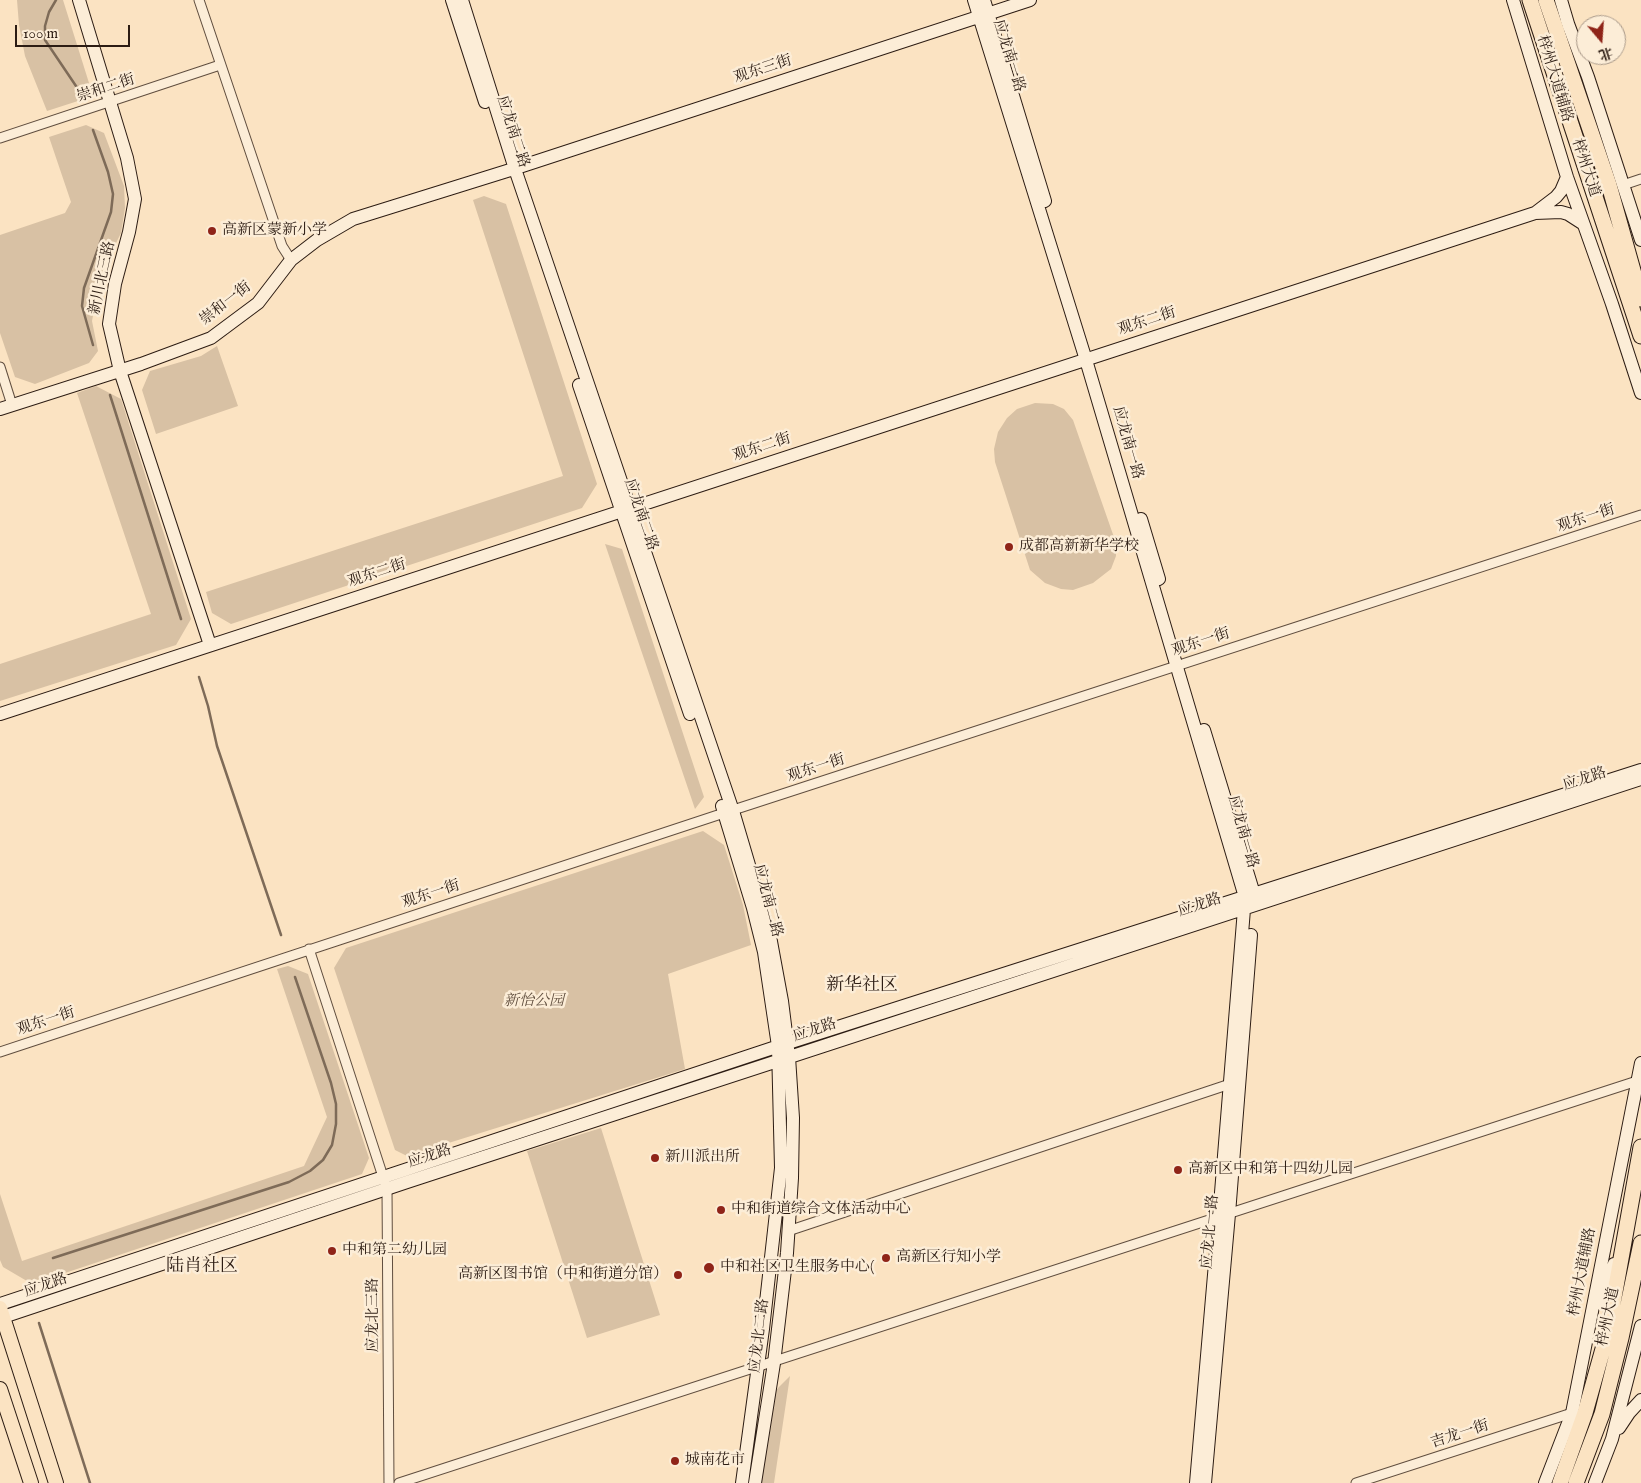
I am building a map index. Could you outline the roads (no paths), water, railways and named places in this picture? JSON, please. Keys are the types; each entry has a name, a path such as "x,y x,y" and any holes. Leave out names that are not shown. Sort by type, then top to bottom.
{"highway":[{"name":"梓州大道","path":"1530,0 1641,336"},
{"name":"梓州大道","path":"1546,0 1616,185 1641,299"},
{"name":"梓州大道","path":"1560,1483 1585,1413 1608,1330 1641,1147"},
{"name":"梓州大道","path":"1576,1483 1602,1414 1621,1338 1641,1243"}],"main road":[{"path":"1,1312 56,1483"},
{"path":"0,1388 31,1483"}],"street":[{"name":"新川北三路","path":"79,0 128,158 135,199 129,232 115,284 109,324 120,371 210,645"},
{"path":"199,0 282,246 291,260"},
{"name":"应龙南二路","path":"452,0 770,936 783,1044"},
{"name":"应龙南二路","path":"462,0 511,170"},
{"name":"应龙南一路","path":"974,0 984,15 1089,359 1249,901"},
{"name":"应龙南一路","path":"984,0 984,15"},
{"name":"观东三街","path":"511,170 1030,0"},
{"name":"梓州大道辅路","path":"1513,0 1567,177 1612,304 1641,394"},
{"path":"1520,0 1546,50"},
{"path":"1560,0 1616,185 1641,240"},
{"name":"崇和二街","path":"0,138 220,65"},
{"name":"崇和一街","path":"6,407 120,371 211,338 258,303 291,260 316,240 354,219 511,170"},
{"name":"观东二街","path":"1535,213 1556,197 1567,177"},
{"path":"1616,185 1641,179"},
{"name":"观东二街","path":"0,714 1535,213 1560,212 1568,214 1582,223"},
{"path":"0,367 6,407"},
{"name":"观东一街","path":"0,1052 1180,664 1641,515"},
{"name":"应龙路","path":"386,1182 784,1059 1641,770"},
{"name":"应龙路","path":"1,1312 386,1182 783,1044 1641,778"},
{"name":"应龙北一路","path":"1196,1483 1224,1215 1230,1084 1249,901"},
{"name":"应龙北一路","path":"1205,1483 1249,901"},
{"name":"应龙北三路","path":"309,950 386,1182 389,1483"},
{"name":"应龙北二路","path":"755,1483 774,1362 787,1253 793,1118 783,1044"},
{"name":"应龙北二路","path":"742,1483 758,1368 781,1168 784,1059"},
{"name":"梓州大道辅路","path":"1545,1483 1572,1413 1641,1063"},
{"path":"399,1483 1637,1082"},
{"path":"788,1231 1230,1084"},
{"path":"1589,1326 1610,1277 1627,1223"},
{"path":"1595,1483 1612,1439 1641,1331"},
{"path":"1612,1439 1629,1413 1641,1400"},
{"name":"吉龙一街","path":"1356,1483 1572,1413"}],"waterway":[{"path":"56,0 49,12 45,26 45,40 78,89"},
{"path":"93,130 108,172 113,194 111,212 84,288 82,306 93,345"},
{"path":"110,395 181,619"},
{"path":"199,677 217,746 281,935"},
{"path":"53,1258 289,1182 310,1171 323,1160 332,1145 336,1124 336,1104 331,1083 295,977"},
{"path":"39,1323 90,1483"}],"place":[{"name":"高新区蒙新小学","path":"212,231"},
{"name":"成都高新新华学校","path":"1009,547"},
{"name":"新川派出所","path":"655,1158"},
{"name":"高新区中和第十四幼儿园","path":"1178,1170"},
{"name":"中和街道综合文体活动中心","path":"721,1210"},
{"name":"中和第二幼儿园","path":"332,1251"},
{"name":"高新区行知小学","path":"886,1258"},
{"name":"中和社区卫生服务中心(","path":"709,1268"},
{"name":"高新区图书馆（中和街道分馆）","path":"678,1275"},
{"name":"城南花市","path":"675,1461"}],"district":[{"name":"新华社区","path":"862,986"},
{"name":"陆肖社区","path":"202,1267"}],"park label":[{"name":"新怡公园","path":"534,1002"}]}
